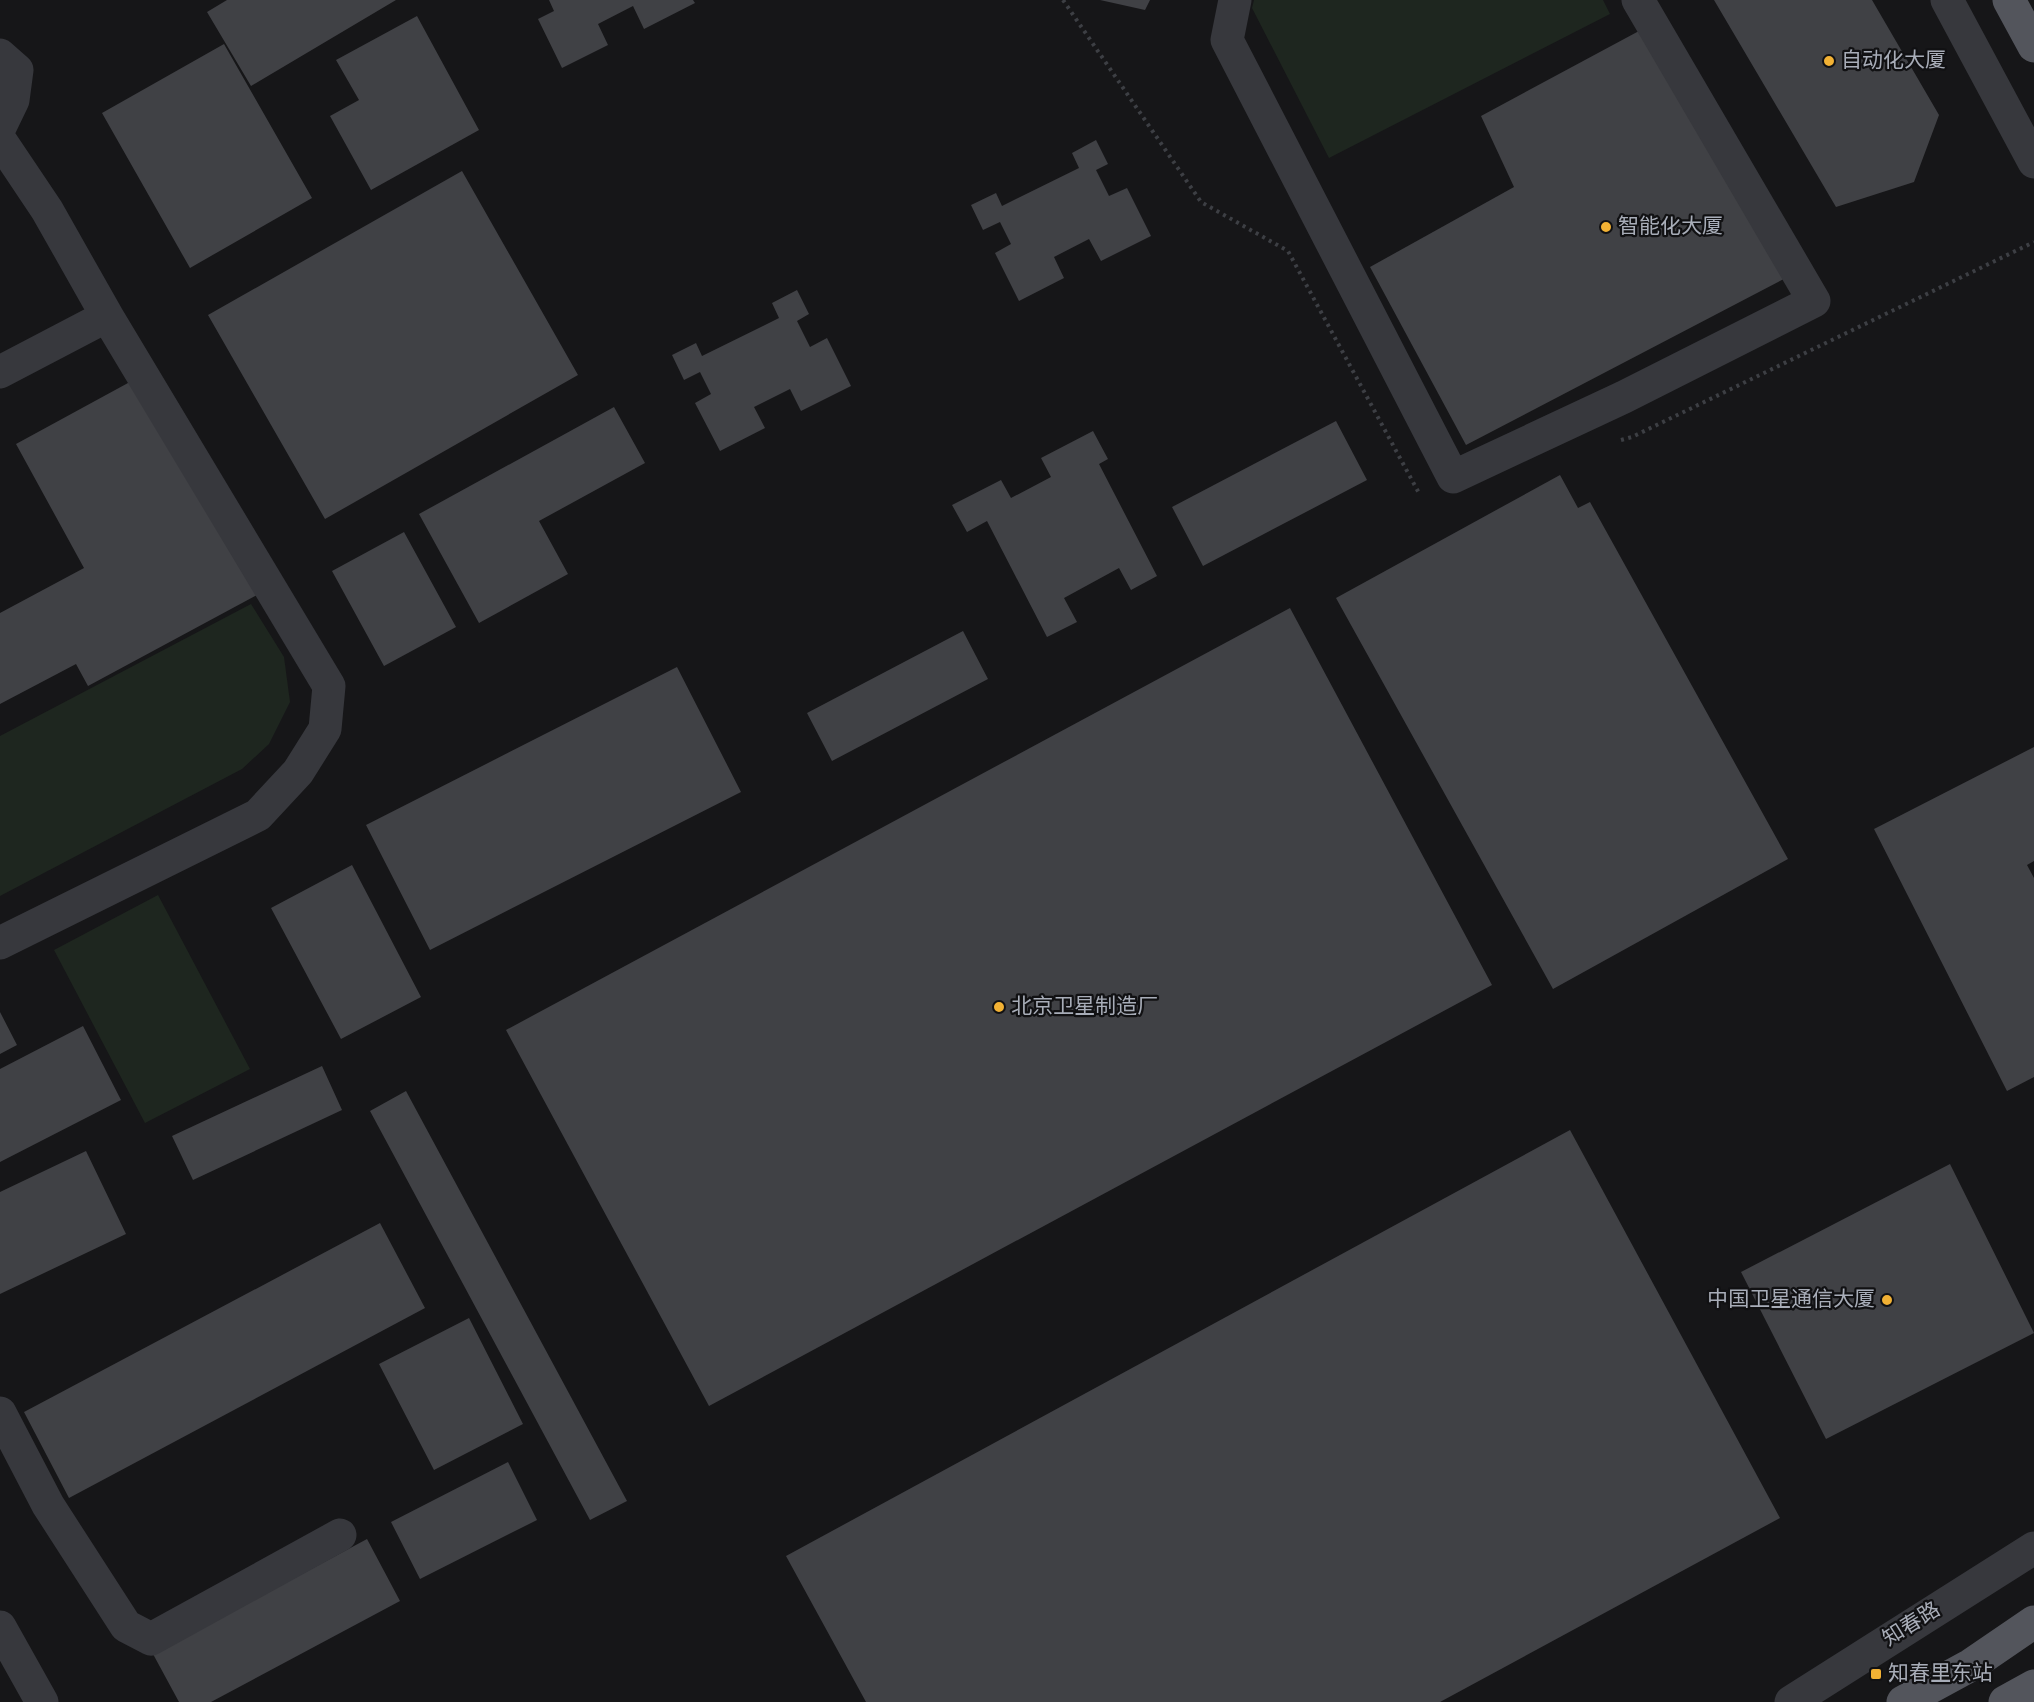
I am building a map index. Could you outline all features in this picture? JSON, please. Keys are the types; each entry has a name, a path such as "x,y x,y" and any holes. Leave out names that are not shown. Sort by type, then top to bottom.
{"main road":[{"path":"2009,0 2034,46"},
{"path":"1903,1702 1971,1665 2034,1622"},
{"path":"2005,1702 2034,1686"}],"street":[{"path":"1235,0 1227,40 1453,477 1624,397 1814,301 1638,0"},
{"path":"1947,0 2034,162"},
{"path":"0,55 17,70 13,100 0,127"},
{"path":"0,140 46,210 329,686 325,729 298,772 258,815 0,943"},
{"path":"0,372 107,316"},
{"path":"0,1413 48,1505 126,1626 151,1639 340,1535"},
{"name":"知春路","path":"1791,1702 2034,1548"},
{"path":"0,1627 42,1702"}],"path":[{"path":"1062,0 1201,202 1288,251 1419,495 1431,492"},
{"path":"1610,443 1632,437 2034,242"}],"shaded area":[{"path":"1254,0 1603,0 1610,14 1329,158 1252,8"},
{"path":"251,604 284,657 290,702 269,744 242,769 0,896 0,736"},
{"path":"158,895 250,1069 145,1123 54,950"}],"building":[{"path":"227,0 396,0 251,86 207,12"},
{"path":"549,0 693,0 695,3 644,29 633,6 598,24 608,45 562,68 538,19 554,11"},
{"path":"1100,0 1150,0 1145,10"},
{"name":"自动化大厦","path":"1714,0 1872,0 1939,115 1914,182 1836,207"},
{"path":"417,16 479,130 371,190 330,116 359,100 336,60"},
{"name":"智能化大厦","path":"1652,24 1797,272 1466,445 1370,267 1514,187 1481,116"},
{"path":"224,44 312,198 190,268 102,113"},
{"path":"1096,140 1108,164 1096,170 1109,196 1127,188 1151,236 1101,261 1089,239 1054,257 1064,278 1019,301 995,253 1011,244 1000,222 983,230 971,205 996,193 1002,206 1079,168 1072,153"},
{"path":"462,171 578,375 325,519 208,315"},
{"path":"797,290 809,314 797,321 810,347 827,338 851,386 801,411 790,389 754,407 765,428 720,451 695,403 711,394 700,372 684,380 672,355 696,343 702,356 779,318 772,303"},
{"path":"139,377 257,595 88,686 76,664 0,704 0,613 84,568 16,444"},
{"path":"614,407 645,463 539,521 568,574 479,623 419,514"},
{"path":"1336,421 1367,480 1203,566 1172,507"},
{"path":"1093,431 1108,459 1099,464 1157,576 1131,590 1119,568 1064,598 1077,622 1047,637 987,521 967,532 952,505 1001,480 1011,498 1051,477 1041,458"},
{"path":"1560,475 1578,508 1590,502 1788,859 1553,989 1336,598"},
{"path":"404,532 456,627 384,666 332,571"},
{"name":"北京卫星制造厂","path":"1290,608 1492,985 709,1406 506,1030"},
{"path":"963,631 988,679 832,761 807,713"},
{"path":"677,667 741,792 430,950 366,825"},
{"path":"2034,747 2034,861 2027,865 2034,878 2034,1077 2007,1091 1874,829"},
{"path":"352,865 421,997 341,1039 271,908"},
{"path":"0,1012 17,1045 0,1054"},
{"path":"83,1026 121,1100 0,1162 0,1069"},
{"path":"322,1066 342,1110 193,1180 172,1136"},
{"path":"406,1091 627,1501 590,1520 370,1111"},
{"path":"1570,1130 1780,1518 1440,1702 866,1702 786,1556"},
{"path":"86,1151 126,1234 0,1294 0,1192"},
{"name":"中国卫星通信大厦","path":"1950,1164 2034,1333 1826,1439 1741,1272"},
{"path":"380,1223 425,1308 69,1498 24,1412"},
{"path":"469,1318 523,1424 434,1470 379,1364"},
{"path":"508,1462 537,1520 420,1579 391,1522"},
{"path":"367,1539 400,1601 211,1702 179,1702 153,1654"}],"place":[{"name":"自动化大厦","path":"1829,61"},
{"name":"智能化大厦","path":"1606,227"},
{"name":"北京卫星制造厂","path":"999,1007"},
{"name":"中国卫星通信大厦","path":"1887,1300"},
{"name":"知春里东站","path":"1876,1674"}]}
